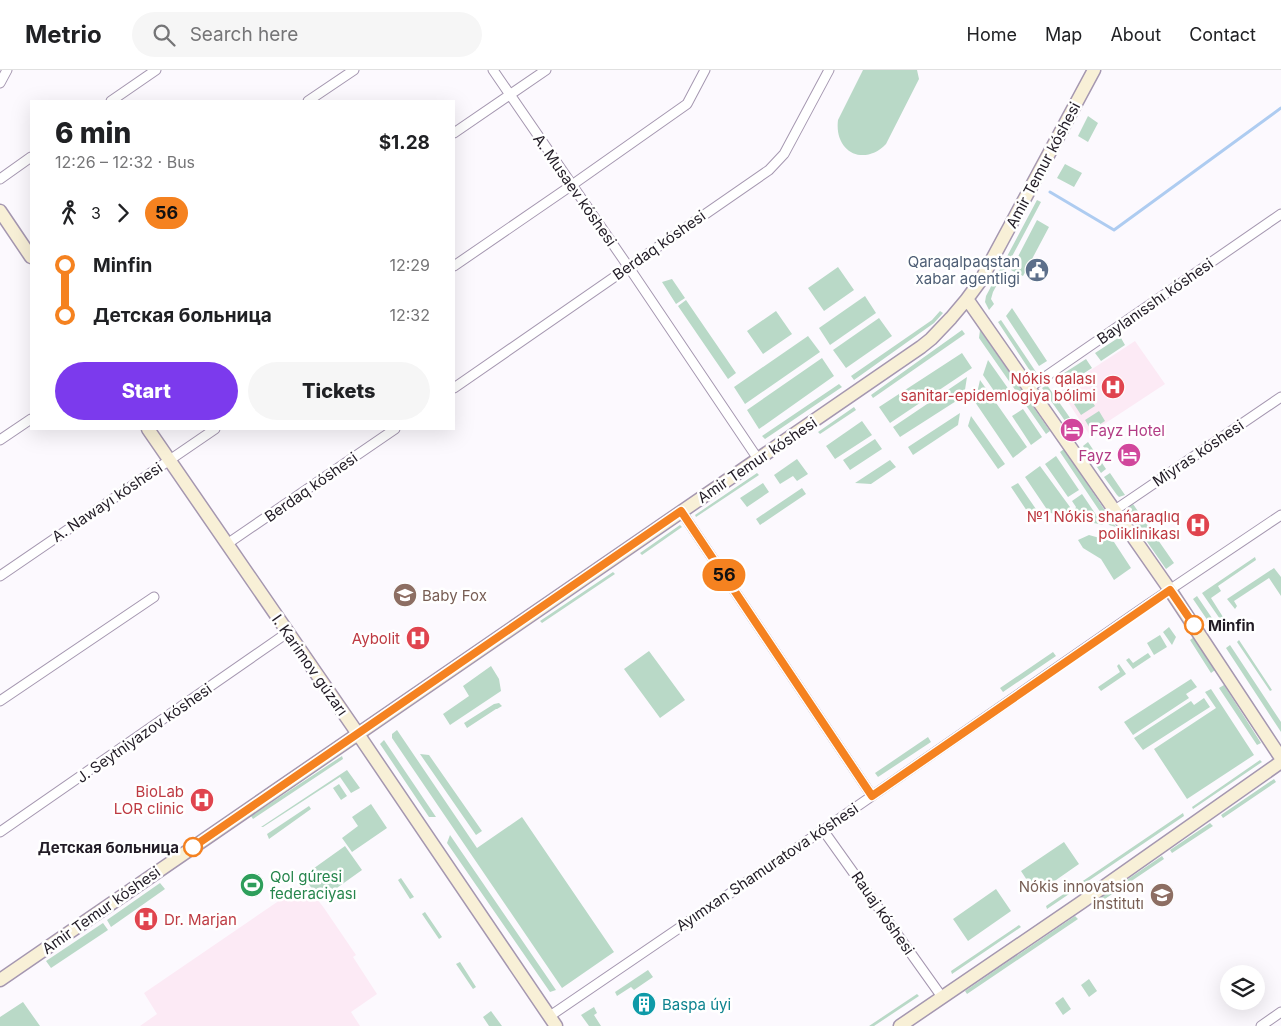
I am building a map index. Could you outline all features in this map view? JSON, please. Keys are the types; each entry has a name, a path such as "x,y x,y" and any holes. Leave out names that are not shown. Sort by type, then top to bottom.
{"main road":[{"name":"Amir Temur kóshesi","path":"0,980 921,347 942,328 967,299 985,272 1094,70"},
{"path":"0,211 30,256"},
{"path":"967,299 1170,590 1281,758"},
{"name":"I. Karimov gúzarı","path":"149,430 553,1021"},
{"path":"900,1026 1082,902 1281,762"}],"street":[{"path":"0,83 7,70"},
{"path":"112,100 156,70"},
{"path":"309,100 354,70"},
{"name":"A. Musaev kóshesi","path":"493,70 758,459"},
{"path":"455,133 546,70"},
{"path":"455,265 687,104 705,70"},
{"name":"Berdaq kóshesi","path":"455,387 769,170 784,154 828,70"},
{"path":"0,179 30,158"},
{"name":"Baylanısshı kóshesi","path":"1029,388 1281,214"},
{"name":"Miyras kóshesi","path":"1115,510 1281,396"},
{"path":"0,440 30,420"},
{"name":"A. Nawayı kóshesi","path":"0,576 214,430"},
{"name":"Berdaq kóshesi","path":"227,544 394,430"},
{"path":"681,511 872,796"},
{"name":"Ayımxan Shamuratova kóshesi","path":"553,1021 823,830 1281,515"},
{"path":"0,701 154,597"},
{"name":"J. Seytniyazov kóshesi","path":"0,832 287,633"},
{"name":"Rauaj kóshesi","path":"823,830 942,997"},
{"path":"1261,1026 1281,1012"}],"shaded area":[{"name":"Nókis qalası sanitar-epidemlogiya bólimi","path":"1135,341 1165,384 1089,434 1060,390"},
{"path":"305,883 356,955 353,957 377,994 351,1012 360,1026 140,1026 157,1014 144,993"}],"green space":[{"path":"863,70 917,70 919,79 886,144 877,151 860,155 852,153 846,148 838,131 838,120"},
{"path":"1088,116 1098,123 1088,142 1078,136"},
{"path":"1065,164 1082,173 1074,187 1057,178"},
{"path":"1037,200 1041,202 993,292 991,299 994,304 989,310 985,302 986,296"},
{"path":"1037,220 1049,227 1023,276 1011,270"},
{"path":"838,267 854,290 824,311 808,288"},
{"path":"672,279 685,298 676,304 662,282"},
{"path":"865,296 876,313 830,345 819,328"},
{"path":"686,300 736,373 728,379 678,306"},
{"path":"1012,308 1047,361 1039,366 1006,316"},
{"path":"776,311 792,334 763,354 747,331"},
{"path":"940,311 943,313 934,323 854,380 851,376 932,320"},
{"path":"879,318 892,336 846,368 833,350"},
{"path":"1001,320 1038,375 1034,377 998,322"},
{"path":"962,330 965,334 873,398 871,395"},
{"path":"980,330 1050,431 1046,434 979,338"},
{"path":"808,336 820,352 745,404 734,387"},
{"path":"1121,338 1125,345 1101,361 1095,353"},
{"path":"962,353 972,368 890,423 879,407"},
{"path":"822,358 834,376 759,429 747,410"},
{"path":"1086,359 1092,368 1064,386 1058,377"},
{"path":"988,360 1012,394 1001,401 983,375"},
{"path":"967,377 964,396 900,437 893,427"},
{"path":"980,380 1027,447 1013,458 975,402"},
{"path":"839,384 842,387 765,439 762,436"},
{"path":"1047,385 1082,435 1077,438 1042,388"},
{"path":"1088,395 1095,406 1081,415 1074,404"},
{"path":"854,407 856,410 820,434 818,432"},
{"path":"1023,409 1042,437 1031,445 1012,416"},
{"path":"1099,411 1105,421 1091,430 1085,420"},
{"path":"960,413 958,425 913,455 908,447"},
{"path":"971,416 1005,464 998,469 968,426"},
{"path":"862,421 872,435 835,459 826,446"},
{"path":"875,439 882,449 850,470 843,460"},
{"path":"1088,442 1106,469 1101,473 1083,446"},
{"path":"1064,449 1116,527 1109,525 1060,452"},
{"path":"1056,456 1079,490 1068,497 1045,464"},
{"path":"797,459 808,474 797,481 793,476 780,484 774,475"},
{"path":"890,460 896,467 871,484 855,483"},
{"path":"1040,466 1070,507 1065,518 1048,511 1025,477"},
{"path":"757,473 759,475 696,517 695,515"},
{"path":"1110,473 1125,495 1119,497 1104,477"},
{"path":"763,483 769,492 747,507 740,498"},
{"path":"1018,483 1038,512 1027,511 1011,487"},
{"path":"802,488 806,494 760,525 756,519"},
{"path":"1082,494 1103,525 1071,518 1076,507 1072,501"},
{"path":"1133,504 1174,563 1166,569 1127,513 1129,507"},
{"path":"680,525 682,527 642,555 640,553"},
{"path":"1089,535 1114,542 1131,568 1114,580 1101,559 1083,548 1078,540"},
{"path":"1255,557 1256,560 1218,586 1221,591 1211,598 1223,617 1220,619 1202,593"},
{"path":"1274,568 1281,577 1281,596 1269,578 1234,601 1237,606 1235,609 1227,599"},
{"path":"613,572 615,574 542,623 540,621"},
{"path":"1197,596 1214,621 1210,624 1193,599"},
{"path":"1169,627 1176,637 1172,645 1163,632"},
{"path":"1160,635 1167,647 1154,655 1147,643"},
{"path":"1194,637 1215,670 1211,673 1190,640"},
{"path":"1239,640 1272,690 1270,691 1237,642"},
{"path":"1230,645 1281,722 1281,732 1226,648"},
{"path":"649,651 685,700 660,718 624,669"},
{"path":"1053,652 1056,656 1003,692 1000,688"},
{"path":"1148,653 1151,657 1133,669 1126,660 1129,658 1133,663"},
{"path":"1119,664 1126,674 1101,691 1098,687 1120,672 1117,666"},
{"path":"491,666 499,679 501,691 450,725 443,714 469,696 463,686"},
{"path":"1191,679 1197,687 1186,694 1189,698 1133,735 1124,722"},
{"path":"1224,685 1261,743 1257,745 1219,688"},
{"path":"1211,689 1254,755 1187,799 1154,749 1216,708 1205,692"},
{"path":"1204,698 1210,707 1143,750 1134,738 1191,701 1194,705"},
{"path":"499,703 502,706 467,728 464,723 494,704"},
{"path":"397,730 477,848 522,817 614,952 562,988 392,738 392,734"},
{"path":"928,737 931,742 878,777 875,773"},
{"path":"384,740 436,817 429,817 380,744"},
{"path":"420,754 429,755 482,831 476,835"},
{"path":"342,756 343,759 253,819 251,816"},
{"path":"1260,760 1262,762 1193,809 1192,807"},
{"path":"347,770 360,788 351,793 340,777 261,827"},
{"path":"1274,779 1276,782 1223,818 1221,815"},
{"path":"339,784 347,796 341,800 333,788"},
{"path":"371,804 387,828 352,852 342,838 358,826 352,817"},
{"path":"309,806 311,809 269,839 267,834"},
{"path":"1183,813 1184,816 1047,909 1046,906"},
{"path":"1210,823 1213,826 1172,853 1170,850"},
{"path":"450,835 556,990 550,992 447,843"},
{"path":"1064,842 1079,864 1036,894 1021,871"},
{"path":"345,846 362,870 320,900 303,876"},
{"path":"1162,856 1164,859 1096,905 1094,902"},
{"path":"401,878 414,897 410,899 398,880"},
{"path":"160,883 165,889 111,927 107,920"},
{"path":"996,889 1011,911 968,941 953,919"},
{"path":"425,912 442,937 439,939 422,914"},
{"path":"1075,916 1078,919 967,994 965,991"},
{"path":"103,923 108,930 51,968 46,961"},
{"path":"1019,925 1021,927 952,974 951,971"},
{"path":"460,962 476,987 473,989 456,964"},
{"path":"648,970 653,977 634,990 631,987 617,996 615,992"},
{"path":"1089,979 1097,991 1089,997 1081,985"},
{"path":"917,994 919,996 874,1026 869,1026"},
{"path":"1063,997 1071,1009 1063,1015 1055,1003"},
{"path":"23,1002 40,1026 0,1026 0,1017"},
{"path":"594,1007 597,1013 594,1015 601,1026 589,1026 581,1015"},
{"path":"491,1011 502,1026 489,1026 483,1017"}],"waterway":[{"path":"1050,192 1114,230 1281,108"}],"bus line":[{"name":"56","path":"193,847 681,511 872,796 1170,590 1194,625"}],"place":[{"name":"Qaraqalpaqstan xabar agentligi","path":"1037,270"},
{"name":"Nókis qalası sanitar-epidemlogiya bólimi","path":"1113,387"},
{"name":"Fayz Hotel","path":"1072,430"},
{"name":"Fayz","path":"1129,455"},
{"name":"№1 Nókis shańaraqlıq poliklinikası","path":"1198,525"},
{"name":"Baby Fox","path":"405,595"},
{"name":"Minfin","path":"1194,625"},
{"name":"Aybolit","path":"418,638"},
{"name":"BioLab LOR clinic","path":"202,800"},
{"name":"Детская больница","path":"193,847"},
{"name":"Qol gúresi federaciyası","path":"252,885"},
{"name":"Nókis innovatsion institutı","path":"1162,895"},
{"name":"Dr. Marjan","path":"146,919"},
{"name":"Baspa úyi","path":"644,1004"}]}
